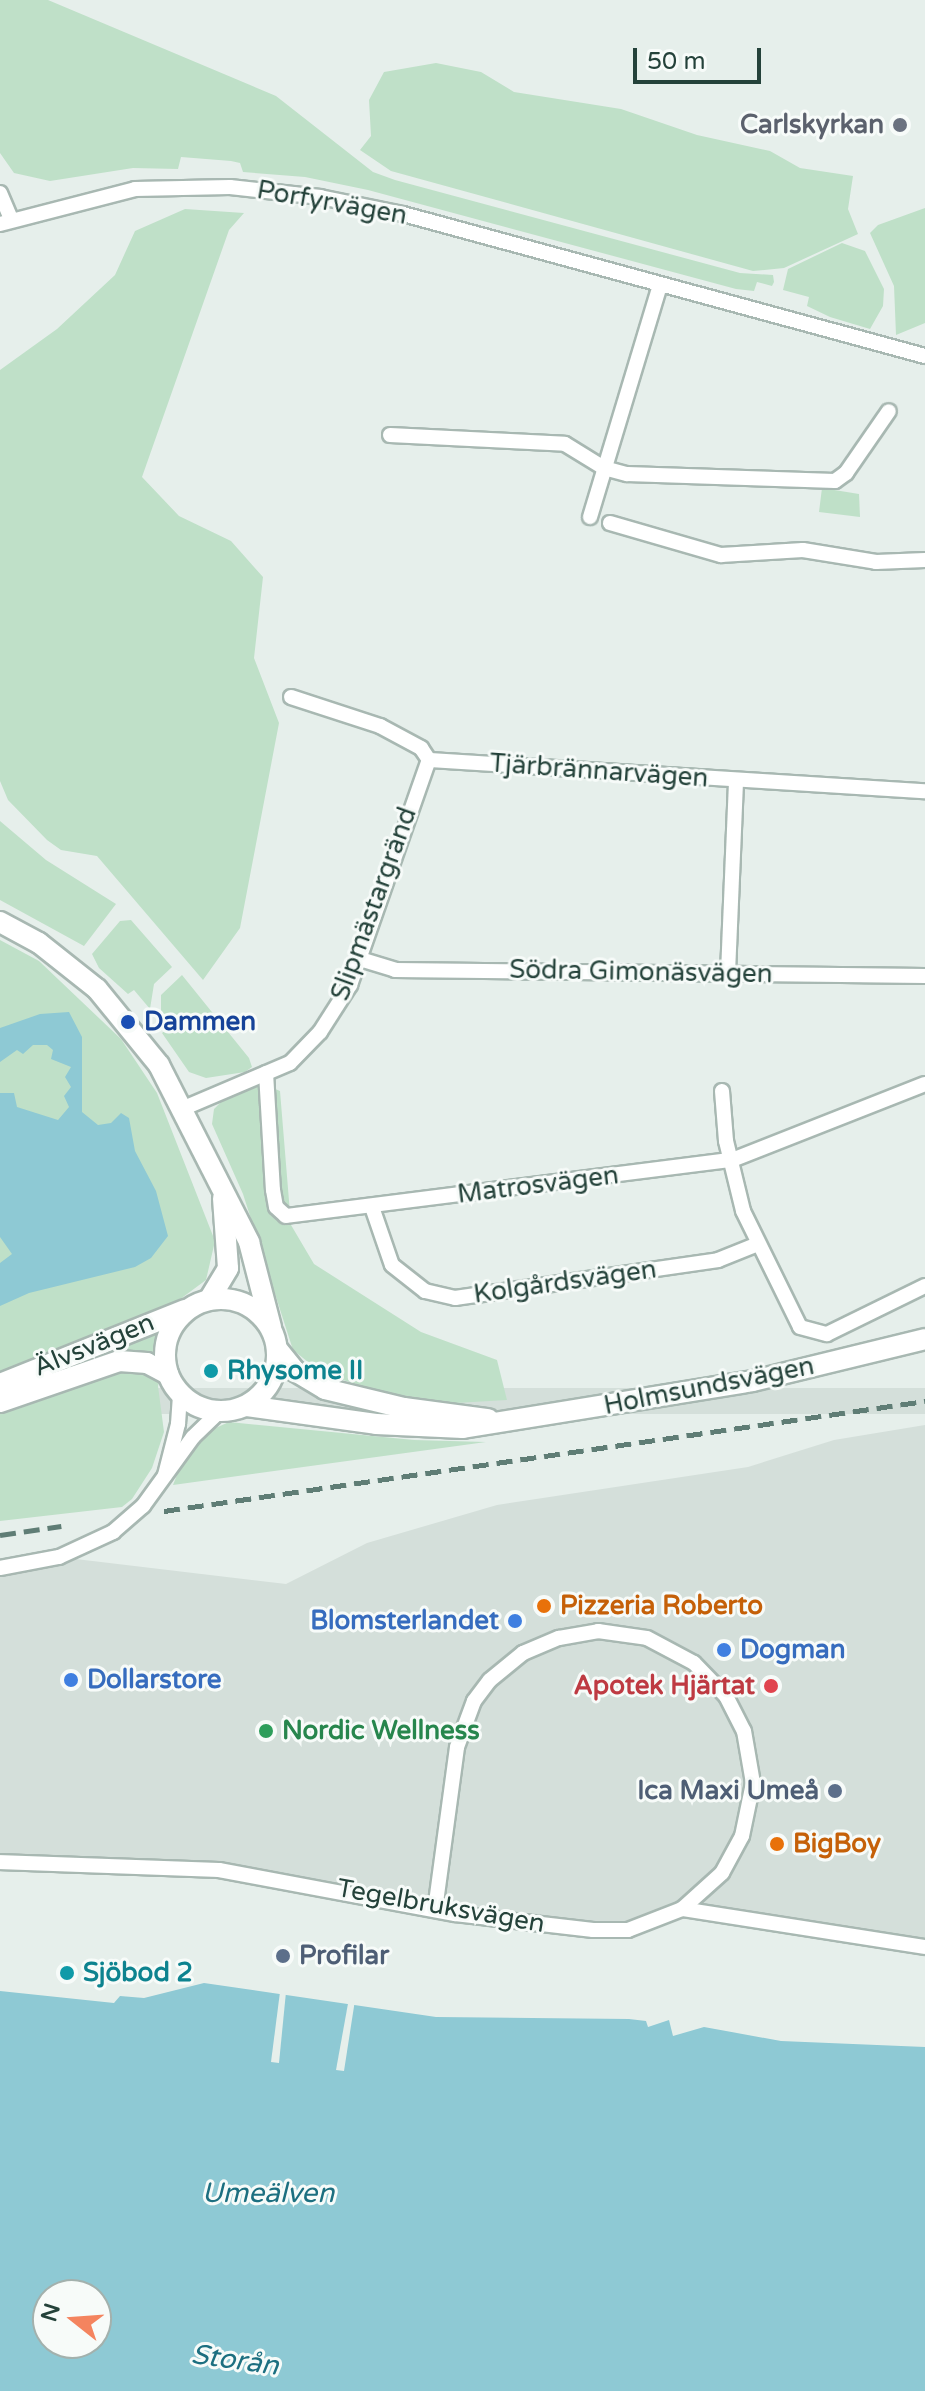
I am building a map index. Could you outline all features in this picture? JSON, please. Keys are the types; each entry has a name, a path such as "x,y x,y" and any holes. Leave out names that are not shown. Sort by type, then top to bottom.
{"main road":[{"path":"0,922 39,943 97,989 141,1039 184,1108 223,1198 228,1268 209,1300"},
{"path":"223,1198 235,1209 249,1242 278,1350 270,1382 247,1406 219,1412 180,1394 168,1374 167,1338 189,1309 209,1300 246,1304 271,1327"},
{"name":"Älvsvägen","path":"0,1384 189,1309"},
{"name":"Holmsundsvägen","path":"247,1406 376,1424 463,1428 491,1420 674,1396 925,1339"},
{"name":"Holmsundsvägen","path":"278,1350 295,1371 325,1389 404,1408 491,1420"},
{"name":"Älvsvägen","path":"0,1402 119,1361 147,1363 168,1374"}],"street":[{"name":"Porfyrvägen","path":"5,222 135,189 278,191 403,214 925,356"},
{"path":"0,193 5,222"},
{"path":"590,517 660,285"},
{"path":"390,435 565,444 604,468 707,479 725,474 835,481 889,411"},
{"path":"610,523 721,555 803,550 876,562 925,560"},
{"path":"291,697 380,726 421,748 429,760"},
{"name":"Tjärbrännarvägen","path":"429,760 925,791"},
{"name":"Slipmästargränd","path":"184,1108 266,1073 306,1049 350,985 429,760"},
{"path":"728,973 736,781"},
{"name":"Södra Gimonäsvägen","path":"360,959 395,970 925,976"},
{"name":"Matrosvägen","path":"266,1073 276,1207 294,1216 732,1160 925,1084"},
{"path":"722,1091 743,1211 800,1327 809,1332 827,1334 925,1286"},
{"name":"Kolgårdsvägen","path":"372,1207 392,1265 425,1291 455,1298 718,1260 758,1244"},
{"path":"164,1478 178,1424 180,1394"},
{"path":"0,1568 59,1557 98,1540 143,1506 219,1412"},
{"path":"435,1910 457,1747 474,1701 490,1680 523,1653 550,1640 598,1631 647,1638 694,1663 726,1696 744,1731 753,1783 742,1836 722,1873 682,1909"},
{"name":"Tegelbruksvägen","path":"0,1862 219,1870 435,1910 619,1930 682,1909 925,1947"}],"shaded area":[{"path":"0,1388 925,1388 925,1414 0,1414"},
{"path":"925,1425 925,1947 706,1914 593,1930 269,1877 0,1862 0,1568 59,1557 286,1584 367,1543 497,1505 748,1467 834,1440"}],"green space":[{"path":"0,0 48,0 276,96 373,172 740,273 773,275 774,282 772,286 757,282 754,291 736,289 368,190 305,177 243,172 240,163 231,161 181,157 178,169 133,168 50,181 14,173 0,153"},
{"path":"436,63 481,72 514,92 621,109 697,135 770,151 800,168 853,176 848,209 858,234 784,268 753,271 391,171 360,150 371,136 369,100 384,72"},
{"path":"925,208 925,323 896,335 894,286 870,233 878,225"},
{"path":"185,209 244,213 229,230 142,477 179,516 231,541 263,577 254,658 279,723 240,928 203,980 97,856 61,850 47,840 8,800 0,781 0,370 57,329 115,275 135,231"},
{"path":"842,243 865,251 884,289 883,306 870,329 830,317 807,306 809,297 783,290 788,269"},
{"path":"822,488 859,494 860,517 819,512"},
{"path":"0,821 46,860 116,904 84,946 0,900"},
{"path":"131,920 172,967 154,984 150,1009 134,990 128,994 99,968 92,954 120,921"},
{"path":"0,940 39,961 121,1039 157,1093 215,1241 206,1280 183,1297 158,1386 164,1432 152,1468 132,1499 122,1507 0,1521"},
{"path":"182,975 249,1058 252,1067 245,1072 206,1078 189,1072 162,1033 167,1029 161,1021 161,995"},
{"path":"261,1083 280,1091 291,1225 314,1264 421,1332 497,1360 507,1400 455,1403 386,1393 323,1374 293,1350 243,1194 212,1124 214,1109 228,1095"},
{"path":"229,1422 414,1440 486,1442 173,1485 184,1457 211,1430"}],"water":[{"path":"69,1012 82,1037 82,1112 98,1125 111,1123 121,1113 129,1118 135,1151 156,1191 168,1236 151,1258 135,1267 29,1293 0,1306 0,1263 12,1254 0,1237 0,1093 14,1093 17,1107 58,1120 69,1107 64,1096 71,1087 65,1077 71,1067 51,1059 53,1050 47,1045 33,1045 23,1054 17,1050 0,1062 0,1028 40,1014"},
{"name":"Umeälven","path":"204,1983 436,2017 629,2019 646,2021 648,2027 669,2020 673,2036 704,2027 781,2041 925,2047 925,2391 0,2391 0,1991 114,2003 120,1996 144,1998"}],"pier":[{"path":"280,1992 286,1992 279,2063 271,2062"},
{"path":"349,1998 355,2000 344,2071 336,2070"}],"railway":[{"path":"164,1511 925,1401"},
{"path":"0,1535 61,1526"}],"place":[{"name":"Carlskyrkan","path":"900,125"},
{"name":"Dammen","path":"128,1022"},
{"name":"Rhysome II","path":"211,1371"},
{"name":"Pizzeria Roberto","path":"544,1606"},
{"name":"Blomsterlandet","path":"515,1621"},
{"name":"Dogman","path":"724,1650"},
{"name":"Dollarstore","path":"71,1680"},
{"name":"Apotek Hjärtat","path":"771,1686"},
{"name":"Nordic Wellness","path":"266,1731"},
{"name":"Ica Maxi Umeå","path":"835,1791"},
{"name":"BigBoy","path":"777,1844"},
{"name":"Profilar","path":"283,1956"},
{"name":"Sjöbod 2","path":"67,1973"}],"water label":[{"name":"Storån","path":"235,2360"}]}
